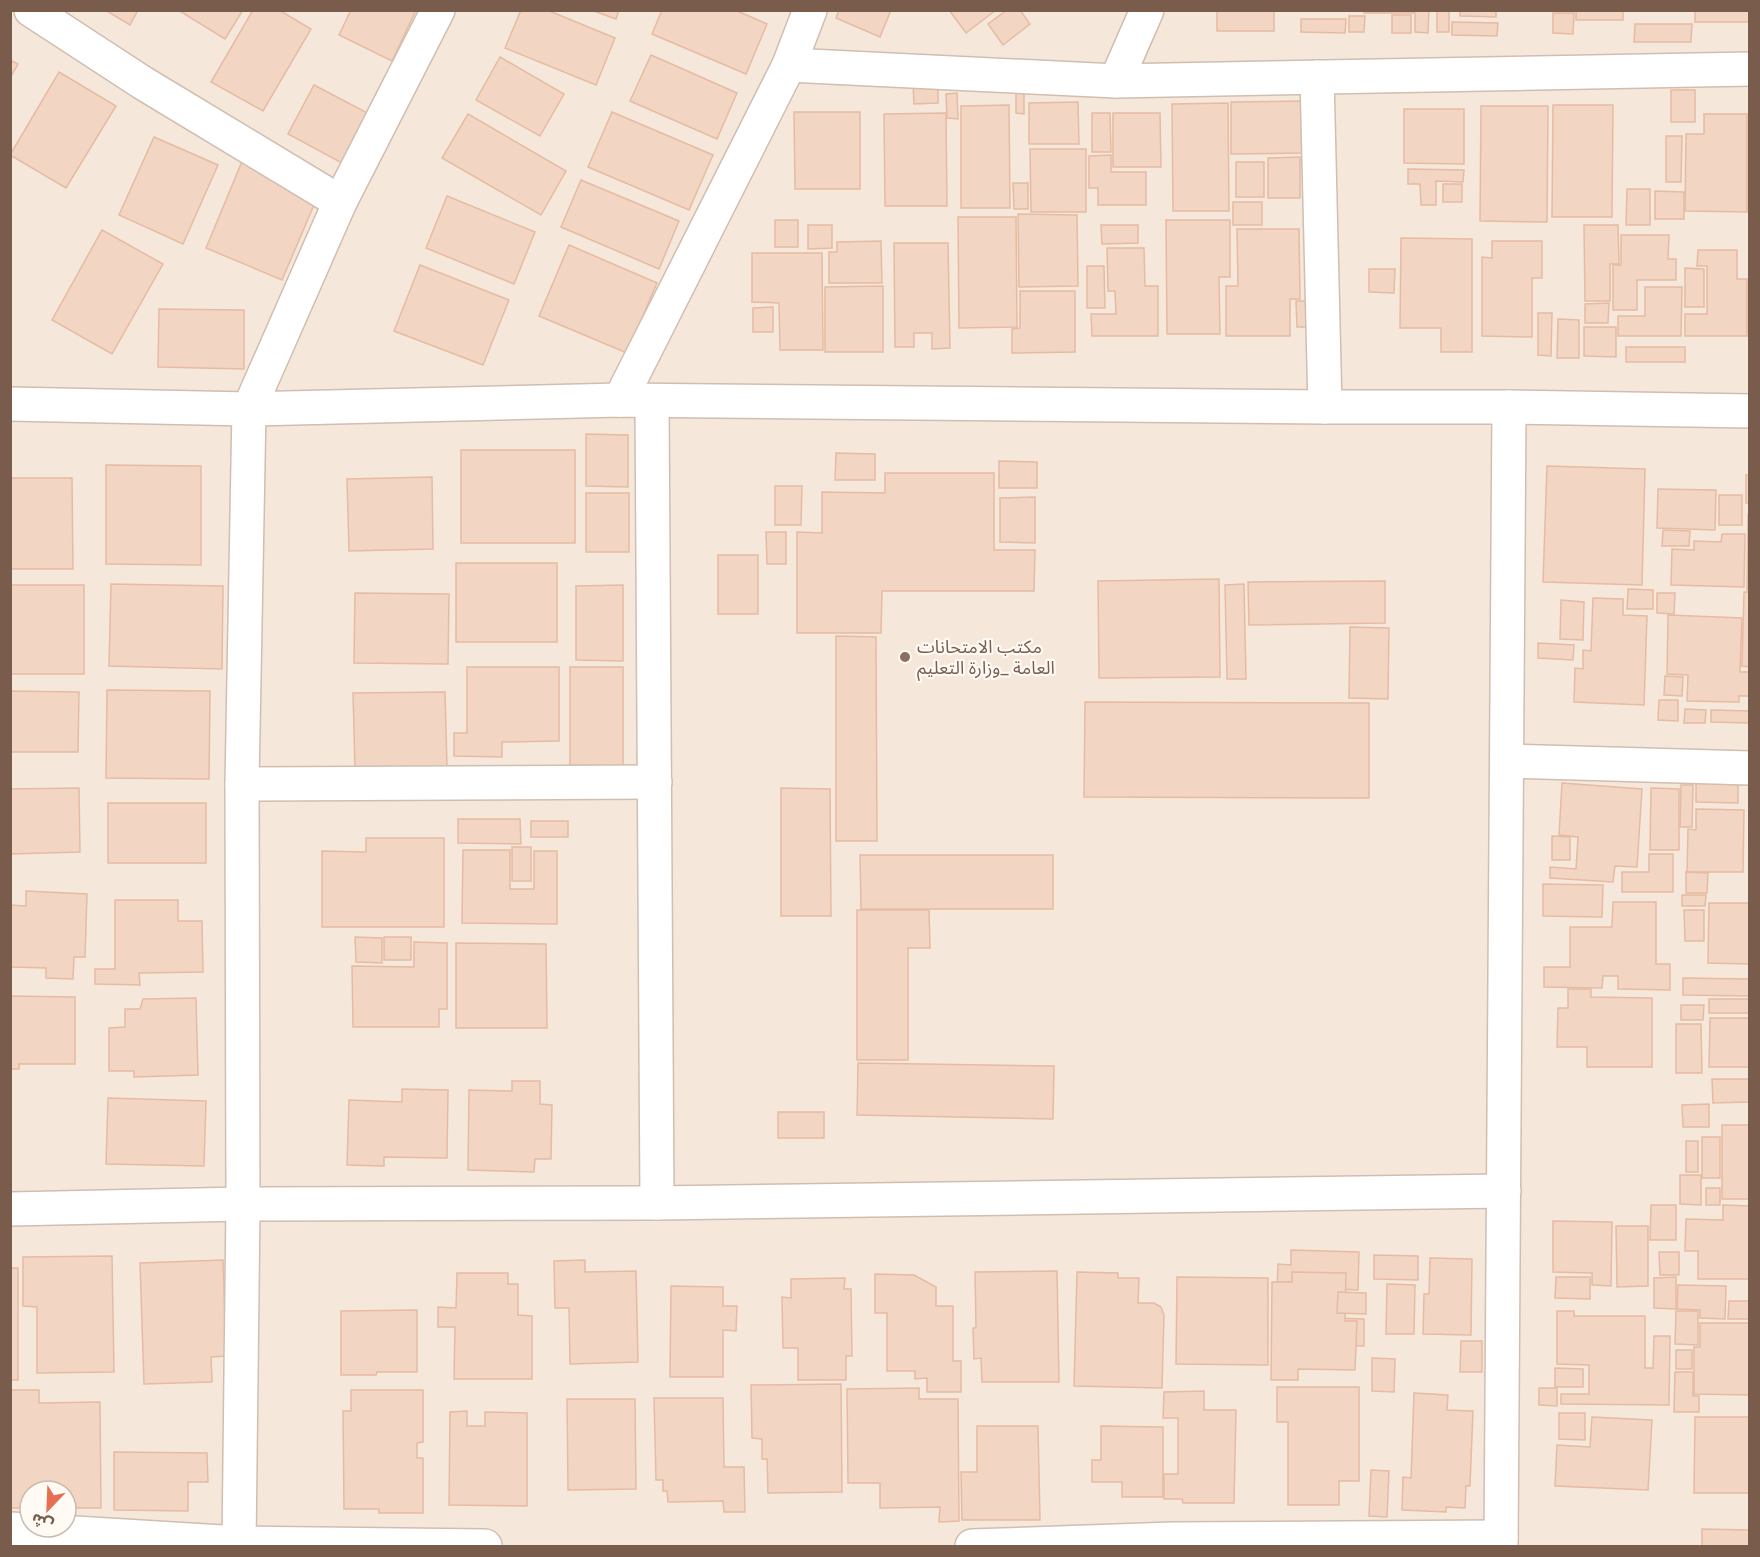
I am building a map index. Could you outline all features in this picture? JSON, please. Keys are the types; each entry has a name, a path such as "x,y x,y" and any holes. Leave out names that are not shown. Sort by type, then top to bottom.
{"street":[{"path":"31,10 143,83 340,202"},
{"path":"239,1545 243,1204 242,784 249,409 340,202 438,10"},
{"path":"657,1203 655,783 636,401 789,65 810,10"},
{"path":"1116,81 1148,10"},
{"path":"789,65 1116,81 1749,69"},
{"path":"1317,77 1324,407"},
{"path":"10,404 249,409 636,401 1509,407 1749,411"},
{"path":"972,1546 1501,1542 1509,407"},
{"path":"1508,761 1749,768"},
{"path":"242,784 655,783"},
{"path":"10,1209 243,1204 657,1203 1504,1191"},
{"path":"10,1529 239,1545 485,1546"}],"shaded area":[{"path":"11,11 1749,11 1749,1546 11,1546"}],"building":[{"path":"105,10 138,10 130,25"},
{"path":"178,10 243,10 225,39"},
{"path":"253,10 279,10 311,29 263,111 211,82"},
{"path":"351,10 416,10 392,61 339,35"},
{"path":"521,10 547,10 615,38 596,85 505,48"},
{"path":"591,10 619,10 616,19"},
{"path":"662,10 735,10 767,24 746,74 652,34"},
{"path":"839,10 891,10 880,37 836,18"},
{"path":"949,10 996,10 966,33"},
{"path":"1007,10 1020,10 1030,24 1003,45 988,24"},
{"path":"1217,10 1274,10 1274,31 1217,31"},
{"path":"1364,10 1429,10 1428,33 1415,32 1415,13 1364,13"},
{"path":"1437,10 1449,10 1449,32 1437,32"},
{"path":"1460,10 1496,10 1496,17 1460,16"},
{"path":"1576,10 1623,10 1623,20 1576,20"},
{"path":"1695,10 1750,10 1750,22 1695,22"},
{"path":"1553,13 1574,13 1573,34 1553,33"},
{"path":"1392,15 1411,15 1411,33 1392,33"},
{"path":"1349,16 1365,16 1364,32 1349,32"},
{"path":"1301,19 1346,19 1345,33 1301,32"},
{"path":"1452,22 1498,23 1497,36 1452,35"},
{"path":"1635,24 1692,24 1691,42 1634,42"},
{"path":"651,55 737,93 717,139 630,101"},
{"path":"500,57 564,94 540,136 476,100"},
{"path":"10,60 18,64 10,78"},
{"path":"59,72 116,106 66,188 10,155"},
{"path":"913,84 938,84 938,103 914,104"},
{"path":"314,85 379,119 353,169 288,134"},
{"path":"1016,88 1024,88 1024,114 1016,113"},
{"path":"1671,90 1695,90 1695,122 1671,122"},
{"path":"957,93 958,119 947,118 946,94"},
{"path":"1305,101 1306,153 1231,154 1231,102"},
{"path":"1078,102 1079,144 1029,144 1029,103"},
{"path":"1228,103 1229,211 1173,211 1172,104"},
{"path":"1009,105 1010,208 961,208 961,106"},
{"path":"1553,105 1613,105 1612,217 1552,217"},
{"path":"1481,106 1548,106 1547,222 1480,221"},
{"path":"1404,109 1464,109 1464,164 1404,163"},
{"path":"612,112 713,155 689,210 588,167"},
{"path":"794,112 860,112 860,189 795,189"},
{"path":"946,113 947,206 885,206 884,114"},
{"path":"1092,113 1110,113 1111,152 1092,152"},
{"path":"1113,113 1160,113 1161,167 1113,167"},
{"path":"468,114 566,171 541,215 442,158"},
{"path":"1704,114 1747,114 1747,212 1685,211 1686,134 1704,134"},
{"path":"1666,136 1682,136 1681,182 1666,182"},
{"path":"154,137 218,165 183,244 119,215"},
{"path":"1030,149 1086,149 1086,212 1031,212"},
{"path":"1111,155 1111,172 1146,172 1146,205 1098,205 1098,188 1089,188 1089,156"},
{"path":"1300,157 1300,198 1268,198 1268,158"},
{"path":"243,159 320,191 282,280 206,248"},
{"path":"1236,162 1264,162 1264,197 1236,197"},
{"path":"1408,169 1464,170 1463,182 1436,181 1436,205 1421,205 1420,184 1408,184"},
{"path":"581,180 679,221 659,269 561,227"},
{"path":"1013,183 1028,183 1028,209 1014,209"},
{"path":"1443,184 1462,184 1462,202 1443,202"},
{"path":"1627,189 1650,189 1650,225 1626,225"},
{"path":"1655,191 1684,192 1684,219 1655,219"},
{"path":"447,196 535,232 514,284 426,248"},
{"path":"1233,202 1262,202 1262,225 1233,225"},
{"path":"1018,214 1077,215 1078,286 1019,287"},
{"path":"958,217 1016,217 1017,327 959,328"},
{"path":"775,220 798,220 798,247 775,247"},
{"path":"1166,220 1230,220 1230,277 1219,277 1220,334 1167,334"},
{"path":"808,225 832,225 832,248 808,249"},
{"path":"1101,225 1138,225 1138,243 1102,244"},
{"path":"1584,225 1618,225 1619,264 1610,264 1610,301 1585,301"},
{"path":"1237,229 1299,229 1300,299 1290,299 1290,336 1226,336 1226,286 1238,286"},
{"path":"102,230 163,264 112,354 52,320"},
{"path":"1621,235 1669,235 1668,259 1676,259 1676,280 1637,280 1637,310 1613,310 1613,265 1621,265"},
{"path":"1401,238 1472,239 1472,352 1441,352 1441,328 1400,328"},
{"path":"881,241 882,283 829,283 829,252 837,252 837,242"},
{"path":"1492,241 1542,241 1542,278 1532,278 1532,337 1482,336 1482,257 1492,258"},
{"path":"894,243 948,243 950,348 932,349 932,333 914,333 914,347 895,347"},
{"path":"569,245 657,283 627,353 539,316"},
{"path":"1107,248 1144,248 1145,286 1158,286 1158,336 1092,336 1091,314 1116,314 1115,291 1108,291"},
{"path":"1698,250 1737,250 1737,279 1747,279 1747,336 1685,336 1685,314 1707,314 1707,266 1697,266"},
{"path":"752,253 822,253 823,350 780,350 779,303 752,302"},
{"path":"420,265 509,300 483,365 394,331"},
{"path":"1087,266 1104,266 1105,308 1087,308"},
{"path":"1685,268 1704,269 1704,307 1685,307"},
{"path":"1369,269 1395,269 1394,293 1369,292"},
{"path":"883,286 883,352 825,352 825,287"},
{"path":"1645,287 1682,287 1681,336 1618,336 1618,316 1645,316"},
{"path":"1020,291 1075,291 1075,352 1012,353 1012,329 1020,328"},
{"path":"1296,301 1311,301 1311,327 1297,327"},
{"path":"1609,303 1608,323 1585,323 1585,304"},
{"path":"773,307 773,332 753,332 753,308"},
{"path":"159,309 244,310 244,369 158,367"},
{"path":"1538,313 1552,313 1551,356 1538,355"},
{"path":"1558,319 1579,320 1579,358 1557,358"},
{"path":"1584,327 1616,327 1616,357 1584,356"},
{"path":"1626,347 1685,347 1685,362 1626,362"},
{"path":"586,434 628,435 628,487 586,486"},
{"path":"461,450 575,450 575,543 461,543"},
{"path":"836,453 875,454 875,480 835,480"},
{"path":"999,461 1037,462 1037,488 999,488"},
{"path":"106,465 201,466 201,565 106,564"},
{"path":"1547,466 1645,469 1642,585 1543,582"},
{"path":"885,473 994,473 994,550 1035,550 1034,591 882,591 881,633 797,633 797,532 822,533 822,492 885,493"},
{"path":"1746,475 1750,475 1750,503 1746,503"},
{"path":"432,477 433,549 349,551 347,479"},
{"path":"10,478 72,478 73,569 10,569"},
{"path":"775,486 802,486 801,525 775,525"},
{"path":"1658,489 1716,490 1715,530 1657,528"},
{"path":"586,493 629,493 629,552 586,552"},
{"path":"1719,495 1742,495 1742,525 1719,525"},
{"path":"1035,497 1035,543 1000,542 1000,498"},
{"path":"1748,514 1750,514 1750,590 1747,590"},
{"path":"1663,530 1690,531 1689,546 1662,546"},
{"path":"766,532 786,532 786,564 767,564"},
{"path":"1722,534 1745,534 1744,587 1671,585 1672,549 1694,550 1694,541 1721,542"},
{"path":"718,555 758,555 758,614 718,614"},
{"path":"456,563 557,563 557,642 456,642"},
{"path":"1219,579 1220,677 1099,678 1098,581"},
{"path":"1385,581 1385,623 1249,625 1248,582"},
{"path":"111,584 223,586 222,669 109,666"},
{"path":"1244,584 1246,679 1227,679 1225,585"},
{"path":"10,585 84,585 84,674 10,674"},
{"path":"623,585 623,661 576,660 576,586"},
{"path":"1628,589 1653,590 1653,609 1627,609"},
{"path":"1744,592 1750,592 1750,667 1742,666"},
{"path":"355,593 449,594 448,664 354,663"},
{"path":"1657,593 1675,593 1674,614 1657,613"},
{"path":"1593,598 1623,599 1623,615 1647,616 1644,705 1574,702 1575,668 1583,669 1583,650 1591,651"},
{"path":"1561,600 1584,602 1583,640 1560,639"},
{"path":"1668,615 1742,618 1740,672 1750,672 1750,696 1739,696 1739,702 1687,701 1688,675 1667,674"},
{"path":"1350,627 1389,628 1388,699 1349,698"},
{"path":"836,636 876,637 877,841 836,841"},
{"path":"1538,643 1574,645 1573,660 1538,658"},
{"path":"467,667 559,667 559,741 502,742 502,757 454,756 454,733 467,733"},
{"path":"570,667 623,667 623,766 570,765"},
{"path":"1665,676 1683,677 1682,696 1664,695"},
{"path":"107,690 210,691 209,779 106,778"},
{"path":"10,691 79,692 78,752 10,752"},
{"path":"445,692 447,767 355,769 353,693"},
{"path":"1659,700 1678,700 1678,721 1658,720"},
{"path":"1085,702 1369,703 1369,798 1084,797"},
{"path":"1685,709 1706,710 1705,723 1684,723"},
{"path":"1711,710 1750,711 1750,723 1711,722"},
{"path":"1696,781 1738,781 1738,803 1696,802"},
{"path":"1562,783 1642,789 1637,867 1615,866 1613,882 1550,878 1550,867 1576,869 1578,837 1559,835"},
{"path":"1681,785 1693,785 1692,827 1680,827"},
{"path":"79,788 80,852 10,854 10,789"},
{"path":"781,788 830,789 831,916 781,916"},
{"path":"1651,788 1679,789 1679,850 1650,850"},
{"path":"108,803 206,803 206,863 108,863"},
{"path":"1696,809 1744,810 1743,872 1687,872 1688,829 1696,830"},
{"path":"458,819 520,819 521,844 458,843"},
{"path":"531,821 568,821 568,837 531,837"},
{"path":"1552,836 1570,837 1570,860 1552,860"},
{"path":"366,838 444,838 444,927 322,927 322,851 366,852"},
{"path":"512,847 531,847 531,881 512,881"},
{"path":"463,850 510,850 510,889 534,889 534,851 557,851 557,924 462,923"},
{"path":"1649,854 1673,854 1673,892 1622,892 1622,872 1649,872"},
{"path":"860,855 1053,855 1053,909 861,909"},
{"path":"1686,872 1708,873 1707,893 1686,893"},
{"path":"1543,884 1603,885 1602,917 1543,916"},
{"path":"26,891 87,894 85,957 74,957 73,979 46,978 46,968 10,967 10,905 26,906"},
{"path":"1682,895 1706,895 1705,906 1682,906"},
{"path":"115,900 178,900 178,921 202,921 203,972 139,973 140,985 95,984 95,969 115,969"},
{"path":"1613,902 1656,902 1656,964 1670,964 1670,990 1618,989 1618,976 1603,976 1602,988 1544,987 1544,967 1570,967 1570,927 1612,927"},
{"path":"1709,903 1750,903 1750,964 1708,963"},
{"path":"857,910 929,910 930,948 908,948 908,1060 857,1060"},
{"path":"1684,910 1704,910 1704,941 1685,941"},
{"path":"355,937 382,938 382,963 356,962"},
{"path":"384,937 411,937 411,960 384,960"},
{"path":"414,942 447,943 447,1009 439,1009 439,1027 353,1027 352,966 414,967"},
{"path":"456,943 546,944 547,1028 456,1028"},
{"path":"1683,978 1750,979 1750,996 1683,995"},
{"path":"1568,989 1591,989 1591,997 1652,998 1652,1067 1587,1067 1587,1047 1557,1047 1558,1008 1568,1008"},
{"path":"10,996 75,997 75,1064 19,1064 19,1069 10,1069"},
{"path":"196,998 198,1075 134,1077 134,1071 109,1071 109,1028 125,1027 125,1009 140,1009 143,999"},
{"path":"1709,999 1750,999 1750,1013 1709,1013"},
{"path":"1681,1005 1704,1005 1703,1020 1681,1020"},
{"path":"1710,1018 1750,1018 1750,1067 1709,1067"},
{"path":"1676,1024 1701,1024 1702,1073 1676,1073"},
{"path":"858,1063 1054,1066 1053,1119 857,1115"},
{"path":"1712,1079 1750,1079 1750,1102 1713,1103"},
{"path":"512,1081 540,1081 540,1104 552,1105 551,1159 535,1159 534,1172 468,1170 469,1090 512,1091"},
{"path":"402,1089 448,1090 447,1158 384,1157 384,1166 347,1165 349,1100 402,1102"},
{"path":"108,1098 206,1101 204,1166 106,1164"},
{"path":"1709,1104 1709,1127 1683,1127 1682,1105"},
{"path":"778,1112 824,1112 824,1138 778,1138"},
{"path":"1722,1125 1750,1125 1750,1199 1722,1199"},
{"path":"1702,1137 1720,1137 1720,1178 1702,1178"},
{"path":"1686,1141 1698,1141 1698,1172 1686,1172"},
{"path":"1680,1175 1701,1175 1701,1205 1680,1204"},
{"path":"1706,1188 1720,1188 1720,1205 1706,1205"},
{"path":"1651,1205 1676,1205 1676,1240 1650,1240"},
{"path":"1723,1205 1750,1206 1750,1279 1698,1279 1698,1251 1685,1251 1686,1219 1723,1220"},
{"path":"1553,1221 1612,1222 1611,1286 1592,1285 1592,1273 1553,1272"},
{"path":"1616,1226 1648,1226 1648,1286 1617,1287"},
{"path":"1291,1250 1359,1252 1358,1290 1336,1289 1335,1318 1364,1319 1364,1346 1301,1344 1302,1293 1277,1292 1278,1264 1291,1265"},
{"path":"1659,1252 1679,1252 1679,1275 1660,1275"},
{"path":"1374,1255 1418,1256 1418,1280 1374,1279"},
{"path":"112,1256 114,1372 37,1373 37,1307 23,1306 23,1257"},
{"path":"1430,1258 1472,1259 1471,1335 1423,1334 1424,1294 1429,1294"},
{"path":"223,1260 226,1356 211,1357 212,1382 144,1384 140,1263"},
{"path":"585,1260 585,1272 636,1271 638,1362 570,1364 569,1308 555,1308 554,1261"},
{"path":"10,1268 18,1268 18,1380 10,1380"},
{"path":"1057,1271 1059,1382 982,1382 981,1358 974,1359 975,1272"},
{"path":"1077,1272 1118,1273 1118,1278 1139,1278 1138,1303 1154,1303 1161,1307 1164,1315 1162,1388 1074,1386"},
{"path":"1292,1272 1346,1273 1345,1321 1357,1321 1355,1370 1298,1369 1298,1380 1271,1380 1272,1282 1292,1282"},
{"path":"457,1273 508,1273 508,1284 518,1284 518,1315 532,1316 532,1379 454,1379 455,1327 438,1327 438,1307 456,1308"},
{"path":"875,1274 914,1275 936,1287 936,1306 953,1306 953,1361 961,1361 961,1392 927,1392 927,1378 915,1379 915,1371 887,1371 887,1313 875,1313"},
{"path":"1177,1277 1268,1278 1268,1365 1176,1364"},
{"path":"1556,1277 1590,1277 1590,1299 1555,1298"},
{"path":"1676,1277 1676,1309 1654,1308 1654,1278"},
{"path":"845,1278 844,1289 851,1289 852,1356 846,1356 846,1380 798,1380 798,1348 783,1348 782,1297 791,1298 791,1279"},
{"path":"1387,1284 1415,1285 1414,1334 1386,1334"},
{"path":"1678,1285 1726,1286 1725,1319 1700,1318 1700,1310 1677,1309"},
{"path":"671,1286 723,1287 723,1306 737,1306 736,1331 723,1330 723,1377 670,1377"},
{"path":"1338,1292 1366,1293 1366,1314 1337,1313"},
{"path":"1729,1301 1749,1301 1749,1319 1728,1319"},
{"path":"417,1310 417,1372 341,1375 341,1311"},
{"path":"1557,1311 1574,1311 1574,1316 1645,1316 1645,1368 1653,1368 1654,1336 1670,1336 1669,1405 1561,1404 1561,1394 1589,1394 1589,1365 1557,1364"},
{"path":"1676,1311 1698,1311 1698,1345 1675,1344"},
{"path":"1700,1323 1750,1323 1750,1395 1694,1394 1694,1347 1700,1347"},
{"path":"1461,1341 1482,1341 1482,1372 1460,1372"},
{"path":"1676,1350 1692,1350 1692,1369 1676,1369"},
{"path":"1372,1358 1395,1359 1394,1392 1372,1391"},
{"path":"1555,1368 1583,1369 1583,1387 1555,1387"},
{"path":"1675,1372 1693,1372 1693,1396 1699,1396 1699,1412 1674,1412"},
{"path":"841,1384 842,1492 768,1493 767,1459 762,1459 762,1439 752,1438 751,1385"},
{"path":"1277,1387 1359,1387 1359,1481 1339,1481 1339,1505 1288,1505 1288,1422 1277,1422"},
{"path":"919,1388 919,1399 958,1399 959,1521 939,1522 940,1507 880,1508 880,1483 848,1483 847,1389"},
{"path":"1539,1388 1557,1388 1557,1406 1539,1405"},
{"path":"10,1390 39,1390 39,1403 100,1402 101,1508 78,1508 78,1479 18,1479 18,1508 10,1508"},
{"path":"351,1390 423,1390 423,1442 417,1443 417,1458 423,1458 423,1513 379,1513 379,1509 344,1509 343,1411 351,1411"},
{"path":"1204,1391 1204,1410 1236,1410 1234,1503 1183,1503 1182,1499 1164,1499 1164,1474 1178,1474 1178,1418 1163,1418 1164,1392"},
{"path":"1414,1393 1448,1395 1447,1410 1473,1411 1470,1486 1466,1486 1465,1508 1446,1507 1446,1512 1402,1510 1403,1477 1411,1478"},
{"path":"654,1398 723,1398 724,1467 744,1467 745,1512 724,1512 723,1501 668,1502 667,1491 663,1491 663,1480 656,1480"},
{"path":"567,1399 635,1399 636,1489 568,1490"},
{"path":"467,1411 467,1426 485,1426 485,1412 527,1413 527,1506 449,1505 450,1412"},
{"path":"1559,1413 1585,1413 1585,1440 1559,1439"},
{"path":"1592,1417 1652,1420 1648,1490 1555,1486 1557,1445 1590,1447"},
{"path":"1695,1417 1750,1417 1750,1493 1694,1493"},
{"path":"977,1426 1038,1426 1040,1520 962,1520 961,1472 977,1472"},
{"path":"1101,1426 1163,1427 1163,1497 1122,1497 1122,1482 1092,1482 1092,1460 1101,1460"},
{"path":"114,1452 207,1453 208,1482 188,1482 188,1511 114,1510"},
{"path":"1371,1470 1389,1471 1387,1517 1369,1516"},
{"path":"1702,1529 1750,1530 1750,1546 1702,1546"}],"place":[{"name":"مكتب الامتحانات العامة _وزارة التعليم","path":"905,657"}]}
